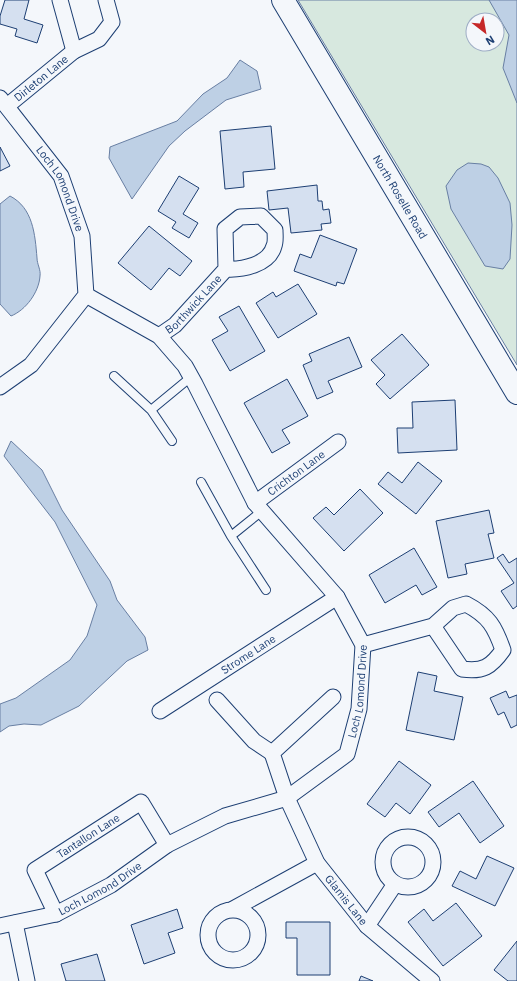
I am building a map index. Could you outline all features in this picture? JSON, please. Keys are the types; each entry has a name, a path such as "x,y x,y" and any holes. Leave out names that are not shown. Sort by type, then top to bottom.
{"main road":[{"name":"North Roselle Road","path":"283,0 517,393"}],"street":[{"name":"Dirleton Lane","path":"60,0 74,50"},
{"name":"Dirleton Lane","path":"4,102 74,50 99,39 112,22 106,0"},
{"name":"Loch Lomond Drive","path":"0,926 56,914 111,885 167,845 225,816 287,798 347,754 360,709 363,645 337,597 259,507 184,366 159,336 86,295 82,236 61,176 17,121 4,102"},
{"name":"Borthwick Lane","path":"159,336 175,325 226,269"},
{"path":"0,387 31,366 86,295"},
{"name":"Crichton Lane","path":"259,507 338,442"},
{"name":"Strome Lane","path":"160,711 337,597"},
{"path":"363,645 433,626 453,608 466,604 479,611 495,628 503,650 492,665 474,671 462,669 433,626"},
{"path":"217,700 254,741 272,753 333,697"},
{"name":"Glamis Lane","path":"272,753 287,798 317,863 367,926 432,981"},
{"name":"Tantallon Lane","path":"56,914 35,870 141,802 167,845"},
{"path":"233,909 317,863"},
{"path":"367,926 395,884"},
{"path":"15,923 27,981"}],"lane":[{"path":"114,376 151,410 172,441"},
{"path":"151,410 191,377"},
{"path":"202,482 231,536 266,590"},
{"path":"231,536 259,507"}],"shaded area":[{"path":"298,0 517,0 517,365"}],"water":[{"path":"489,0 517,0 517,103 503,68 509,35 505,28 505,12 496,12"},
{"path":"240,60 257,71 261,89 226,100 185,131 169,146 132,199 109,158 110,147 177,121 203,94 227,78"},
{"path":"468,163 481,164 489,167 498,178 510,203 512,225 510,259 503,269 485,266 451,209 446,186 457,170"},
{"path":"10,196 24,207 31,222 34,231 40,274 37,288 31,300 17,313 11,316 0,304 0,204"},
{"path":"11,441 42,470 62,510 110,581 117,600 145,637 148,650 127,661 79,706 41,725 24,724 9,726 0,732 0,704 16,698 70,660 87,636 97,605 55,522 4,456"}],"building":[{"path":"5,0 29,0 24,19 43,25 37,43 15,36 17,29 0,24 0,16"},
{"path":"271,126 275,169 243,172 244,187 225,189 220,131"},
{"path":"0,147 10,166 0,171"},
{"path":"179,176 199,188 183,214 198,223 189,238 172,228 176,222 158,211"},
{"path":"317,185 318,201 322,201 323,210 329,209 331,223 321,224 322,230 291,233 288,208 269,210 267,191"},
{"path":"149,226 192,261 180,276 169,268 151,290 118,263"},
{"path":"320,235 357,249 344,284 337,282 336,286 294,271 300,254 311,258"},
{"path":"298,284 317,314 278,338 256,303 273,292 276,297"},
{"path":"239,306 265,351 230,371 212,340 228,331 219,317"},
{"path":"402,334 429,365 390,399 376,384 385,375 371,360"},
{"path":"349,337 362,367 328,381 333,392 317,399 303,365 312,361 309,354"},
{"path":"287,379 308,416 282,430 290,443 272,453 244,403"},
{"path":"455,400 457,450 398,453 397,428 413,428 412,402"},
{"path":"418,462 442,481 416,514 378,484 388,472 402,483"},
{"path":"360,489 383,513 344,551 313,518 326,507 334,515"},
{"path":"489,510 494,533 488,534 494,558 465,564 467,574 448,578 436,521"},
{"path":"414,548 437,587 422,595 416,585 385,603 369,575"},
{"path":"503,554 509,563 517,558 517,606 513,609 501,591 514,583 497,558"},
{"path":"418,672 437,676 434,691 463,697 454,740 406,730"},
{"path":"506,691 509,698 517,695 517,725 511,728 504,712 498,715 490,698"},
{"path":"399,761 431,785 410,814 396,803 385,817 367,804"},
{"path":"473,781 504,826 480,843 459,813 439,827 428,812"},
{"path":"487,856 514,868 495,906 452,886 460,871 476,879"},
{"path":"456,903 482,936 443,966 408,922 424,909 433,921"},
{"path":"177,909 183,928 168,933 175,953 144,964 131,925"},
{"path":"286,922 330,922 330,975 297,975 297,938 286,938"},
{"path":"517,941 517,981 508,981 494,970"},
{"path":"97,954 105,981 66,981 61,964"},
{"path":"361,976 373,981 359,981"}]}
